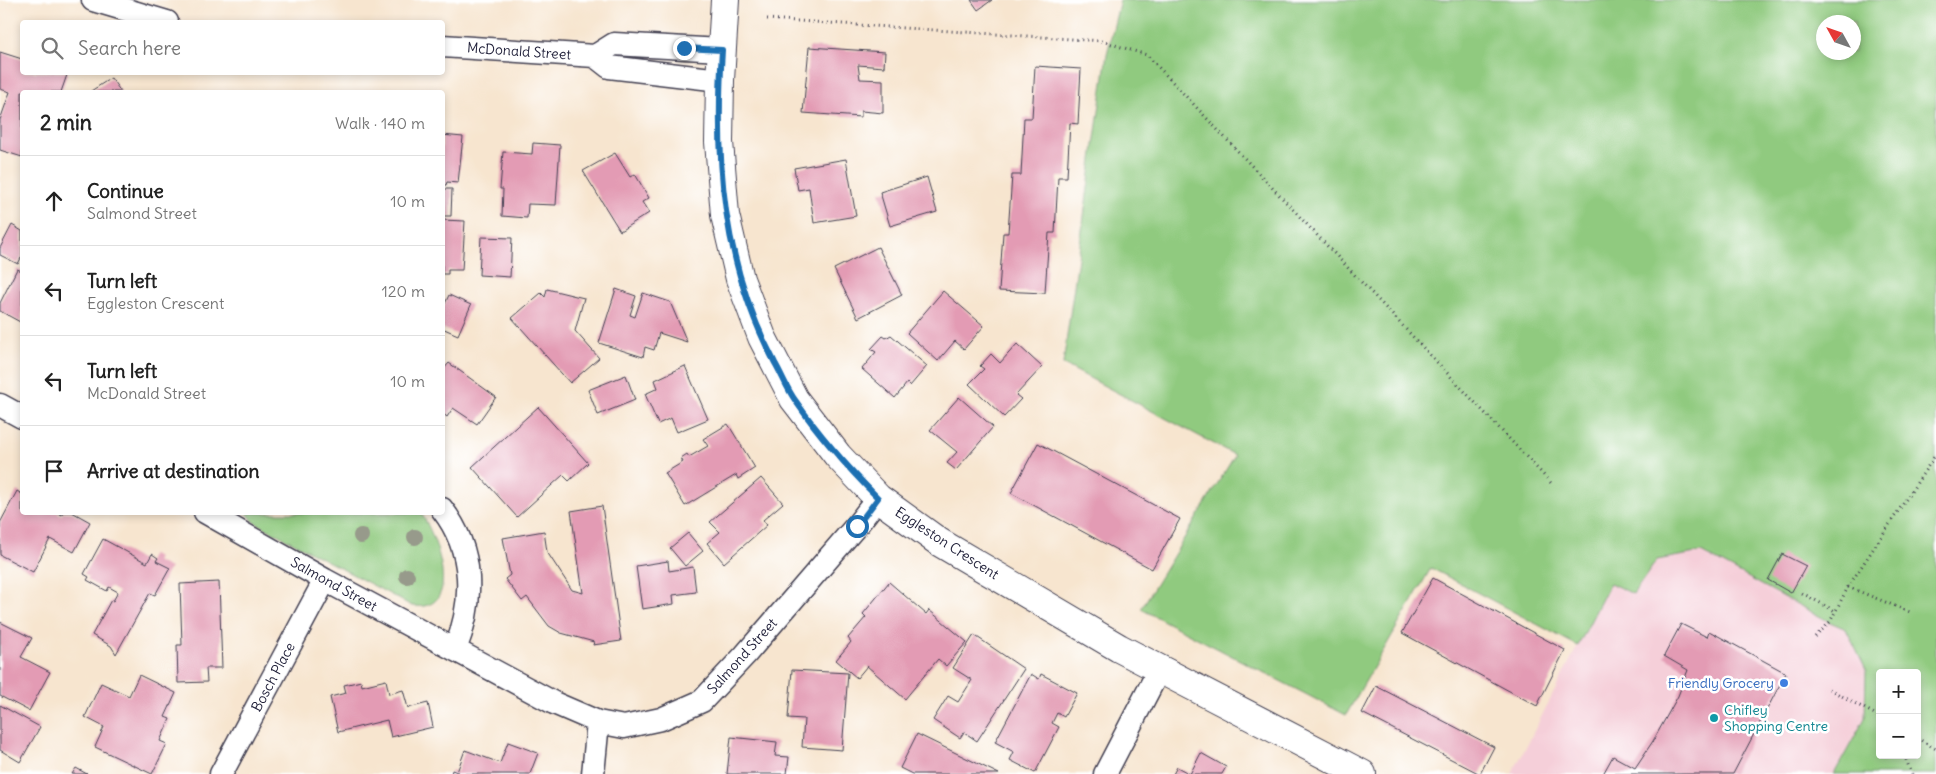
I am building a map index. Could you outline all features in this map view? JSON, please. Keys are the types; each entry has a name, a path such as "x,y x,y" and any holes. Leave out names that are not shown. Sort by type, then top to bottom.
{"street":[{"path":"93,0 160,20"},
{"name":"Eggleston Crescent","path":"725,0 720,80 719,142 725,215 740,279 762,337 794,399 838,456 878,498 939,542 1159,670 1362,774"},
{"path":"595,56 614,44 722,50"},
{"name":"McDonald Street","path":"445,46 595,56 609,68 720,80"},
{"name":"Salmond Street","path":"214,515 325,580 554,703 598,722 624,727 661,719 702,701 751,648 857,526 878,498"},
{"path":"445,514 458,537 466,559 469,582 468,606 464,629 455,650"},
{"name":"Bosch Place","path":"221,774 325,580"},
{"path":"1105,774 1159,670"},
{"path":"593,774 598,722"}],"path":[{"path":"766,19 1102,41 1147,55 1552,484"},
{"path":"1815,637 1830,622 1848,587 1936,454"},
{"path":"1848,587 1910,612"},
{"path":"1802,594 1835,611"},
{"path":"1829,689 1876,716"},
{"path":"1921,740 1936,749"},
{"path":"1906,759 1912,774"}],"shaded area":[{"path":"1701,552 1846,629 1866,670 1865,718 1834,774 1512,774 1610,583 1633,594 1657,560"}],"green space":[{"path":"1120,0 1936,0 1936,774 1834,774 1865,718 1866,670 1846,629 1701,552 1657,560 1633,594 1610,583 1578,646 1431,568 1346,715 1141,609 1235,455 1063,364 1107,54"},
{"path":"249,515 422,515 432,534 441,564 441,591 435,601 423,606 412,606 254,522"}],"building":[{"path":"971,0 992,0 978,10"},
{"path":"809,47 885,52 884,67 858,65 860,79 883,80 883,113 861,111 861,117 803,113"},
{"path":"0,52 20,58 20,75 67,75 62,90 20,90 20,156 0,150 0,120 10,92 0,89"},
{"path":"1035,66 1081,69 1078,124 1070,123 1067,177 1058,177 1055,233 1049,233 1045,293 999,291 1003,233 1008,233 1012,175 1021,175 1024,118 1032,118"},
{"path":"111,78 120,90 93,90"},
{"path":"445,135 463,137 458,183 447,182 446,185"},
{"path":"533,143 560,145 556,205 528,204 527,218 502,216 503,189 500,189 503,152 532,154"},
{"path":"615,153 630,177 635,174 649,198 642,202 649,213 620,231 583,171"},
{"path":"846,159 856,216 814,223 809,188 798,190 794,168"},
{"path":"927,177 937,212 890,226 880,192"},
{"path":"445,189 452,189 451,216 445,216"},
{"path":"445,220 465,221 462,270 448,270 448,274 445,274"},
{"path":"12,225 20,230 20,260 18,264 0,255 0,248"},
{"path":"481,237 512,238 510,277 479,275"},
{"path":"878,247 902,295 858,318 834,269"},
{"path":"17,269 20,270 20,322 0,311 0,303"},
{"path":"547,289 584,298 575,331 599,358 570,383 512,318 541,293 545,297"},
{"path":"616,289 636,296 630,315 635,317 643,293 670,302 687,342 659,333 654,350 645,347 643,357 599,343"},
{"path":"943,291 984,326 964,349 955,341 938,361 907,333"},
{"path":"449,295 471,305 458,335 445,329 445,304"},
{"path":"891,335 927,366 910,386 907,383 895,398 862,369 876,352 871,349 883,336 886,338"},
{"path":"1017,344 1042,367 1016,395 1021,399 1004,417 969,384 984,369 980,366 991,354 1000,363"},
{"path":"449,363 496,397 477,424 453,408 447,417 445,415 445,368"},
{"path":"685,366 708,419 677,432 671,418 658,424 645,394 658,388 655,380"},
{"path":"626,375 635,400 598,415 588,390"},
{"path":"959,397 993,427 956,470 947,463 957,452 930,430"},
{"path":"538,407 588,463 569,481 563,475 517,517 472,467"},
{"path":"728,424 755,468 738,479 736,475 685,506 665,473 683,462 681,458 687,454 689,457 708,446 703,439"},
{"path":"1038,443 1180,519 1152,569 1011,493"},
{"path":"761,478 783,503 763,520 767,525 724,563 707,543 720,532 710,522"},
{"path":"17,491 20,493 20,515 77,515 90,522 74,552 50,539 33,572 0,555 0,523"},
{"path":"602,506 621,641 593,645 594,642 561,633 549,626 527,597 522,601 505,579 510,575 503,538 544,531 547,552 572,590 583,593 571,511"},
{"path":"688,533 703,551 685,566 670,548"},
{"path":"103,539 147,563 152,554 158,558 156,561 170,568 155,595 150,593 116,654 111,646 92,635 111,600 113,601 118,592 109,587 107,591 87,580 89,577 84,574"},
{"path":"1782,554 1806,566 1791,593 1768,580"},
{"path":"668,561 669,571 693,567 696,592 673,595 674,604 642,609 636,566"},
{"path":"1433,578 1565,650 1537,706 1402,633"},
{"path":"219,582 222,668 206,668 207,682 178,683 177,645 182,645 180,584"},
{"path":"889,582 926,614 929,610 967,642 946,666 938,659 905,699 867,666 857,678 836,660 851,642 848,638 866,617 863,614"},
{"path":"0,622 32,638 21,657 50,672 29,711 0,696"},
{"name":"Chifley Shopping Centre","path":"1681,624 1707,637 1709,631 1786,673 1733,774 1603,774 1613,756 1635,768 1653,741 1678,696 1688,670 1664,656"},
{"path":"974,635 1024,669 977,741 964,732 960,738 933,720 948,696 958,702 972,680 953,668"},
{"path":"792,670 848,673 842,750 802,747 804,719 788,718"},
{"path":"1031,674 1039,679 1041,674 1077,693 1064,717 1057,713 1052,723 1059,727 1035,773 1010,760 1014,752 995,742"},
{"path":"139,675 176,693 165,717 170,719 160,741 167,744 152,774 95,747 104,727 85,717 101,683 129,696"},
{"path":"386,680 389,694 403,690 408,708 428,703 433,727 391,737 387,720 338,732 330,697 346,693 344,685 361,681 362,686"},
{"path":"1376,686 1494,747 1480,774 1362,713"},
{"path":"0,705 40,727 20,762 0,750"},
{"path":"917,734 999,774 912,774 900,768"},
{"path":"731,737 777,742 775,756 789,757 787,774 727,774"},
{"path":"508,742 538,753 530,774 451,774 452,770 457,772 465,750 500,763"},
{"path":"1201,753 1226,767 1222,774 1190,774"},
{"path":"1177,767 1190,774 1173,774"},
{"path":"76,768 87,774 72,774"}],"place":[{"name":"Friendly Grocery","path":"1784,683"},
{"name":"Chifley Shopping Centre","path":"1714,718"}],"route":[{"path":"684,48 722,50 719,142 725,215 740,279 762,337 794,399 838,456 878,498 857,526"}]}
